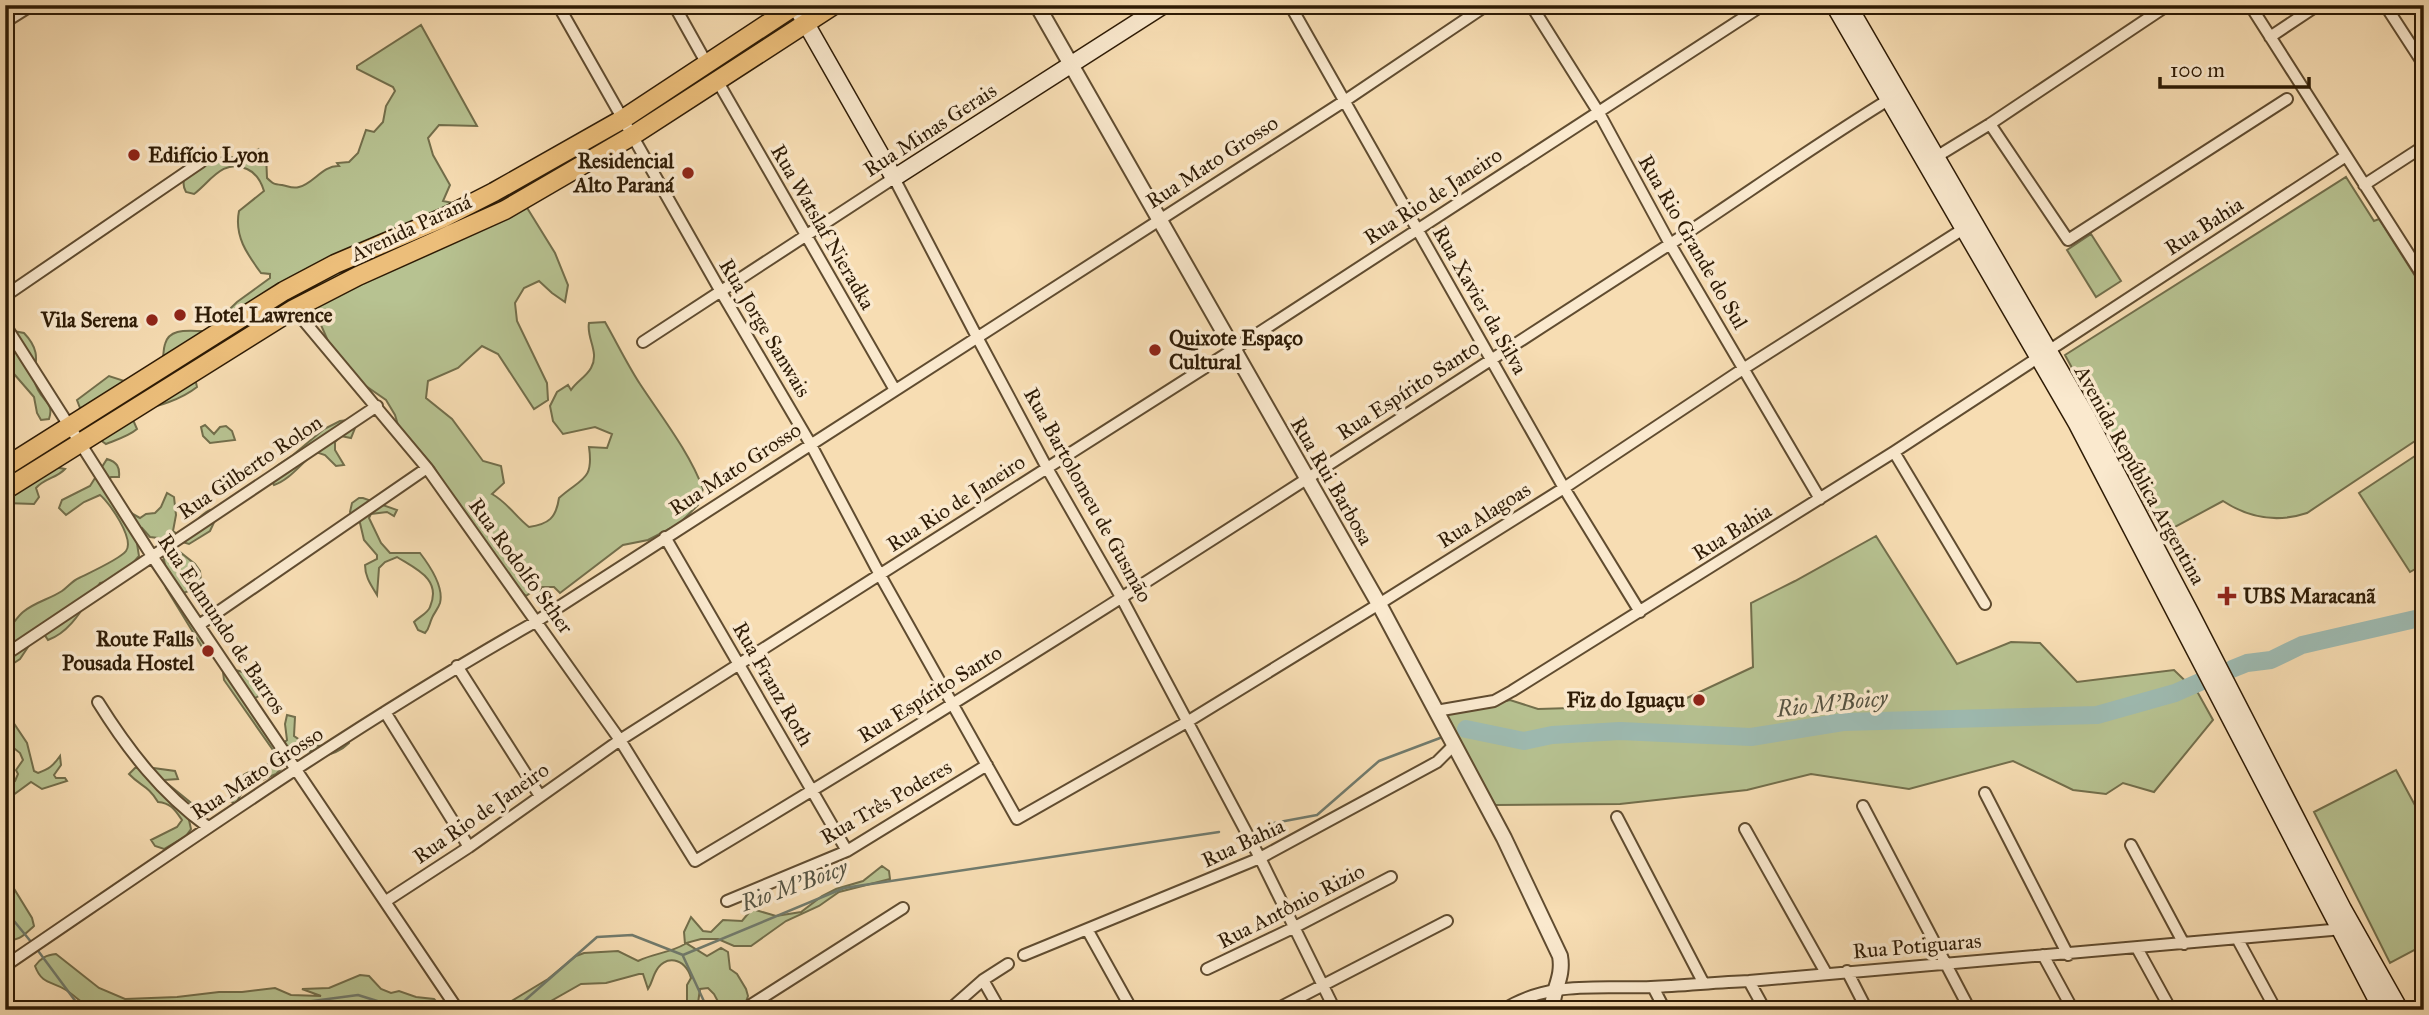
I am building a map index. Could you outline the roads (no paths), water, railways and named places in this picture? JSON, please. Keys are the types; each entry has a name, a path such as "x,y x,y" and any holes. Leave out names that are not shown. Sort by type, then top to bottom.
{"main road":[{"name":"Avenida Paraná","path":"5,467 284,291 335,264 484,198 623,119 796,5"},
{"name":"Rua Bartolomeu de Gusmão","path":"796,5 894,178"},
{"name":"Avenida Paraná","path":"5,490 81,445 294,309 358,276 505,210 632,136 834,5"},
{"name":"Rua Minas Gerais","path":"894,178 1164,5"},
{"name":"Avenida República Argentina","path":"1835,5 1936,157 1968,226"},
{"name":"Avenida República Argentina","path":"1848,5 1894,96 2042,355 2087,417 2171,575 2346,929 2382,1010"},
{"name":"Avenida República Argentina","path":"2346,929 2400,1010"}],"street":[{"path":"5,22 32,5"},
{"name":"Rua Jorge Sanwais","path":"558,5 810,443 880,575 1017,819"},
{"path":"674,5 707,64"},
{"name":"Rua Rui Barbosa","path":"1037,5 1379,604 1504,838 1560,956 1562,971 1552,1000 1552,1010"},
{"name":"Rua Xavier da Silva","path":"1290,5 1564,488 1640,612"},
{"name":"Rua Mato Grosso","path":"5,966 297,769 457,666 537,621 1346,100 1487,5"},
{"name":"Rua Rio Grande do Sul","path":"1531,5 1599,113 1670,244 1820,499"},
{"name":"Rua Rio de Janeiro","path":"386,901 469,847 620,740 1234,349 1762,5"},
{"path":"1936,157 2168,5"},
{"path":"2250,5 2424,278"},
{"path":"2270,37 2318,5"},
{"path":"2384,6 2424,65"},
{"name":"Rua Watslaf Nieradka","path":"718,82 895,390"},
{"name":"Rua Espírito Santo","path":"695,861 812,792 1306,479 1894,96"},
{"path":"1990,124 2068,240 2287,99"},
{"path":"2364,185 2424,146"},
{"name":"Rua Bahia","path":"1436,710 1494,701 1894,452 2346,156"},
{"path":"5,296 201,162"},
{"name":"Rua Minas Gerais","path":"643,342 894,178"},
{"name":"Rua Bartolomeu de Gusmão","path":"894,178 1047,468 1121,597 1260,858 1335,1010"},
{"name":"Rua Alagoas","path":"1017,819 1187,723 1379,604 1564,488 1743,369 1968,226"},
{"name":"Rua Rodolfo Sther","path":"294,309 427,468 620,740 695,861"},
{"name":"Rua Edmundo de Barros","path":"5,325 152,556 458,1010"},
{"name":"Rua Gilberto Rolon","path":"5,655 377,406"},
{"path":"1894,452 1985,604"},
{"path":"199,625 427,468"},
{"name":"Rua Franz Roth","path":"665,537 846,851"},
{"path":"457,666 540,796"},
{"path":"98,702 142,766 177,803 208,827"},
{"path":"385,712 469,847"},
{"name":"Rua Bahia","path":"1030,953 1260,858 1420,772 1437,762 1454,745"},
{"name":"Rua Três Poderes","path":"727,901 846,851 987,765"},
{"path":"1985,793 2068,955"},
{"path":"1863,806 1970,1010"},
{"path":"1617,817 1703,982"},
{"path":"1745,829 1826,973"},
{"path":"2131,845 2184,944"},
{"name":"Rua Antônio Rizio","path":"1208,969 1391,877"},
{"path":"743,1010 903,908"},
{"path":"1275,1010 1447,921"},
{"name":"Rua Potiguaras","path":"1503,1010 1533,994 1557,988 1653,987 1749,981 2346,929"},
{"path":"1088,931 1132,1010"},
{"path":"2238,940 2276,1010"},
{"path":"2137,948 2171,1010"},
{"path":"2043,956 2073,1010"},
{"path":"949,1010 984,980 1008,964"},
{"path":"1847,971 1867,1010"},
{"path":"984,980 999,1010"},
{"path":"1749,981 1765,1010"},
{"path":"1653,987 1665,1010"}],"waterway":[{"name":"Rio M'Boicy","path":"2232,669 2247,663 2271,660 2302,645 2424,617"},
{"name":"Rio M'Boicy","path":"1466,729 1524,741 1552,735 1620,731 1751,737 1843,722 2097,715 2175,693 2200,682"},
{"name":"Rio M'Boicy","path":"1274,823 1317,815 1379,761 1440,738"},
{"name":"Rio M'Boicy","path":"502,1010 523,1002 597,937 632,935 683,955 844,888 1219,832"},
{"name":"Rio M'Boicy","path":"5,910 32,943"},
{"name":"Rio M'Boicy","path":"36,948 82,1010"},
{"path":"683,956 708,1010"},
{"name":"Rio M'Boicy","path":"244,1010 358,995 406,1010"}],"place":[{"name":"Edifício Lyon","path":"134,155"},
{"name":"Residencial Alto Paraná","path":"688,173"},
{"name":"Hotel Lawrence","path":"180,315"},
{"name":"Vila Serena","path":"152,320"},
{"name":"Quixote Espaço Cultural","path":"1155,350"},
{"name":"UBS Maracanã","path":"2227,596"},
{"name":"Route Falls Pousada Hostel","path":"208,651"},
{"name":"Fiz do Iguaçu","path":"1699,700"}]}
